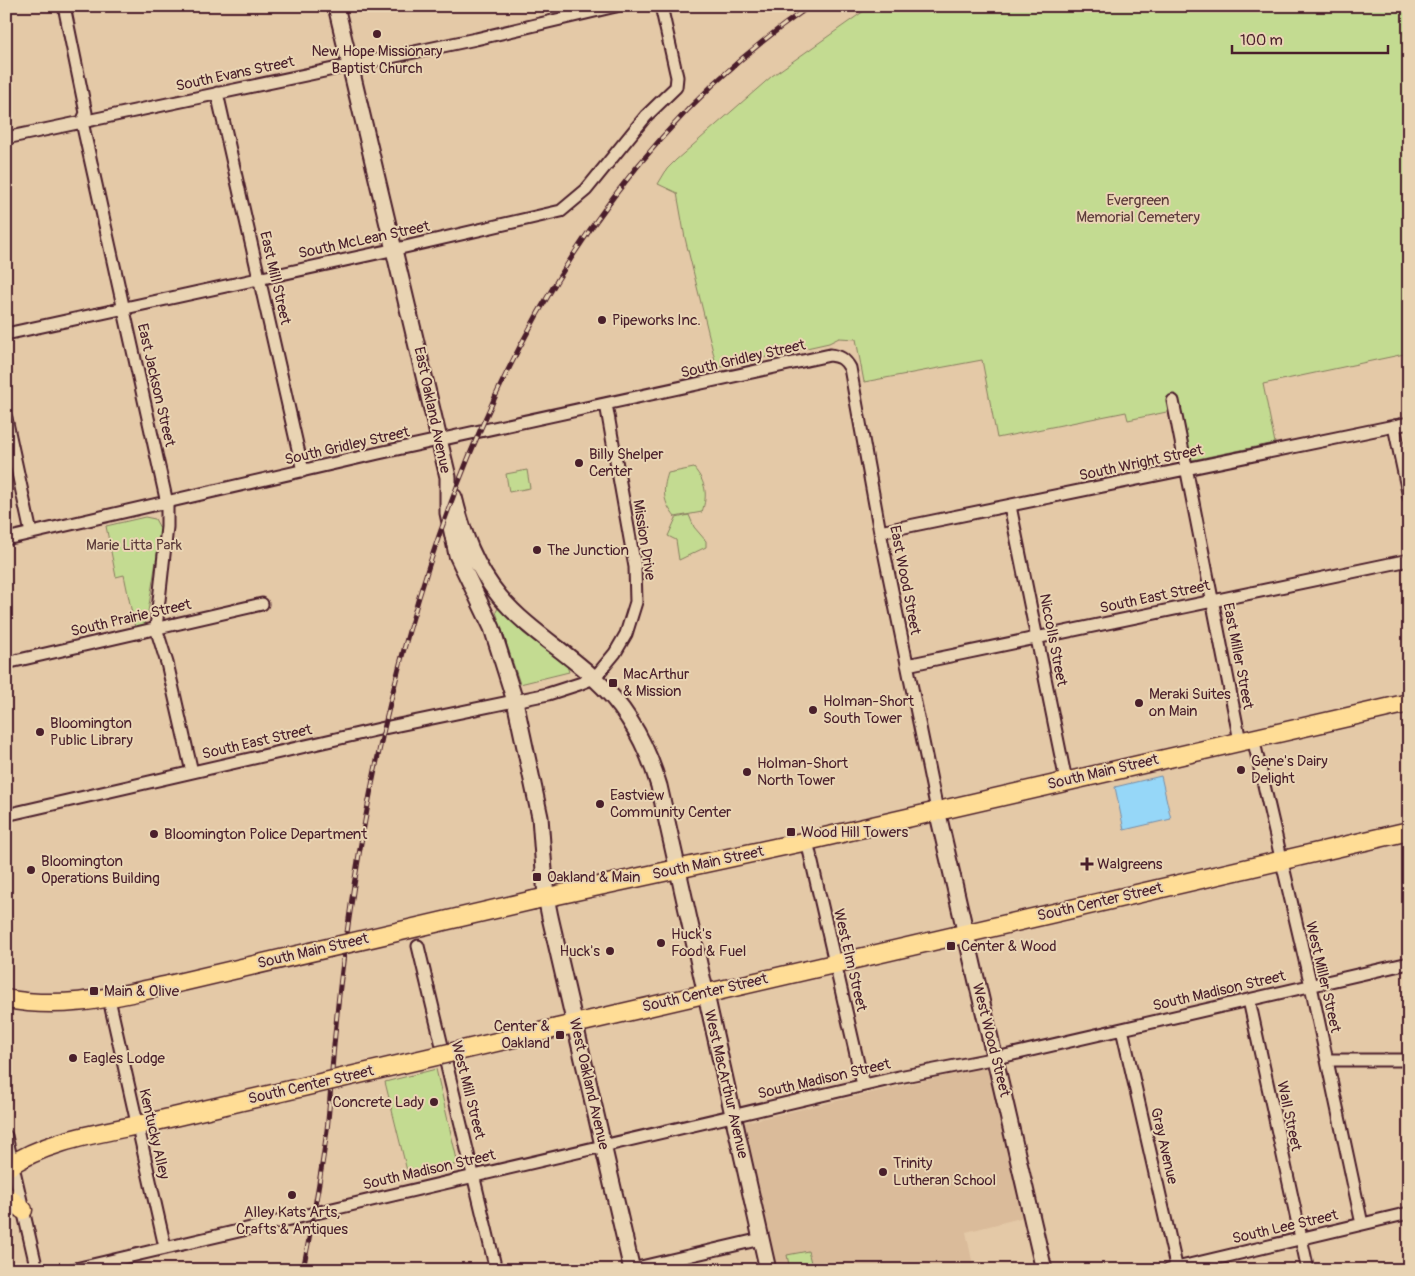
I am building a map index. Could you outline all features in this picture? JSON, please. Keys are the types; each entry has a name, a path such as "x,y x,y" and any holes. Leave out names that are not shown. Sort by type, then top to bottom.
{"main road":[{"name":"East Oakland Avenue","path":"336,6 448,477 449,523 457,555 492,628 515,701 540,817 540,899"},
{"name":"West MacArthur Avenue","path":"448,477 466,542 488,581 523,621 594,678 633,724 648,752 659,786 676,870 768,1270"},
{"name":"South Main Street","path":"6,999 31,1004 58,1005 109,999 540,899 807,841 1409,703"},
{"name":"West Wood Street","path":"937,810 1044,1270"},
{"name":"South Center Street","path":"9,1166 31,1153 59,1144 705,993 1409,832"},
{"name":"West Oakland Avenue","path":"540,899 575,1024 631,1269"},
{"path":"6,1196 22,1210"}],"street":[{"name":"East Jackson Street","path":"64,6 86,114 82,122 167,503 167,527 156,628 167,663 192,772"},
{"name":"South Evans Street","path":"6,138 476,39 616,6"},
{"name":"South McLean Street","path":"6,334 395,250 561,211 586,190 646,116 676,86 677,77 661,6"},
{"name":"East Mill Street","path":"217,93 303,471"},
{"name":"South Gridley Street","path":"6,539 439,440 830,355 842,357"},
{"name":"East Wood Street","path":"842,357 850,368 880,532 937,810"},
{"name":"East Miller Street","path":"1172,401 1212,601 1247,739"},
{"name":"Mission Drive","path":"515,701 548,694 594,678 609,662 626,634 634,613 637,590 636,567 606,404"},
{"path":"6,418 31,533"},
{"name":"South Wright Street","path":"880,532 1409,423"},
{"path":"1394,426 1409,497"},
{"name":"Niccolls Street","path":"1010,506 1066,781"},
{"name":"South East Street","path":"907,665 1409,560"},
{"name":"South Prairie Street","path":"6,663 262,604"},
{"name":"South East Street","path":"6,815 515,701"},
{"name":"West Miller Street","path":"1247,739 1281,860 1311,986 1362,1224"},
{"name":"West Elm Street","path":"807,841 863,1085"},
{"name":"West Mill Street","path":"418,946 496,1270"},
{"name":"South Madison Street","path":"71,1270 863,1085 996,1058 1409,963"},
{"name":"Kentucky Alley","path":"109,999 144,1124 165,1247"},
{"name":"Wall Street","path":"1249,1000 1300,1238"},
{"name":"Gray Avenue","path":"1122,1029 1174,1269"},
{"path":"1327,1060 1409,1060"},
{"path":"6,1136 9,1166 37,1270"},
{"name":"South Lee Street","path":"1174,1269 1409,1213"},
{"path":"1300,1238 1308,1270"},
{"path":"631,1269 761,1239"}],"shaded area":[{"name":"Trinity Lutheran School","path":"982,1067 990,1070 1024,1217 966,1232 974,1270 775,1270 742,1128 746,1122"}],"green space":[{"name":"Evergreen Memorial Cemetery","path":"871,6 1409,6 1409,353 1263,384 1275,443 1192,460 1181,409 1128,420 1126,412 997,438 982,360 864,382 856,339 839,338 829,343 717,368 685,238 677,193 658,184 667,169 676,160 772,76"},
{"path":"694,468 705,489 702,512 675,517 668,506 664,491 668,473"},
{"path":"527,470 530,488 509,492 506,474"},
{"path":"689,515 694,527 706,541 706,547 679,560 676,540 668,536 676,518"},
{"name":"Marie Litta Park","path":"145,517 155,519 161,530 147,618 145,624 135,628 124,575 116,577 106,526"},
{"path":"498,608 523,633 567,666 569,672 520,684 496,612"},
{"path":"436,1069 458,1164 408,1175 385,1082"},
{"path":"808,1251 813,1270 790,1270 787,1255"}],"water":[{"path":"1161,776 1171,819 1124,830 1115,787"}],"railway":[{"path":"303,1270 327,1130 338,1007 354,885 377,762 407,638 446,516 495,397 555,284 627,180 711,86 810,6"}],"place":[{"name":"New Hope Missionary Baptist Church","path":"377,34"},
{"name":"Pipeworks Inc.","path":"602,320"},
{"name":"Billy Shelper Center","path":"579,463"},
{"name":"The Junction","path":"537,550"},
{"name":"MacArthur & Mission","path":"613,683"},
{"name":"Meraki Suites on Main","path":"1139,703"},
{"name":"Holman-Short South Tower","path":"813,710"},
{"name":"Bloomington Public Library","path":"40,732"},
{"name":"Gene's Dairy Delight","path":"1241,770"},
{"name":"Holman-Short North Tower","path":"747,772"},
{"name":"Eastview Community Center","path":"600,804"},
{"name":"Wood Hill Towers","path":"791,832"},
{"name":"Bloomington Police Department","path":"154,834"},
{"name":"Walgreens","path":"1087,864"},
{"name":"Bloomington Operations Building","path":"31,870"},
{"name":"Oakland & Main","path":"537,877"},
{"name":"Huck's Food & Fuel","path":"661,943"},
{"name":"Center & Wood","path":"951,946"},
{"name":"Huck's","path":"610,951"},
{"name":"Main & Olive","path":"94,991"},
{"name":"Center & Oakland","path":"560,1035"},
{"name":"Eagles Lodge","path":"73,1058"},
{"name":"Concrete Lady","path":"434,1102"},
{"name":"Trinity Lutheran School","path":"883,1172"},
{"name":"Alley Kats Arts, Crafts & Antiques","path":"292,1195"}]}
